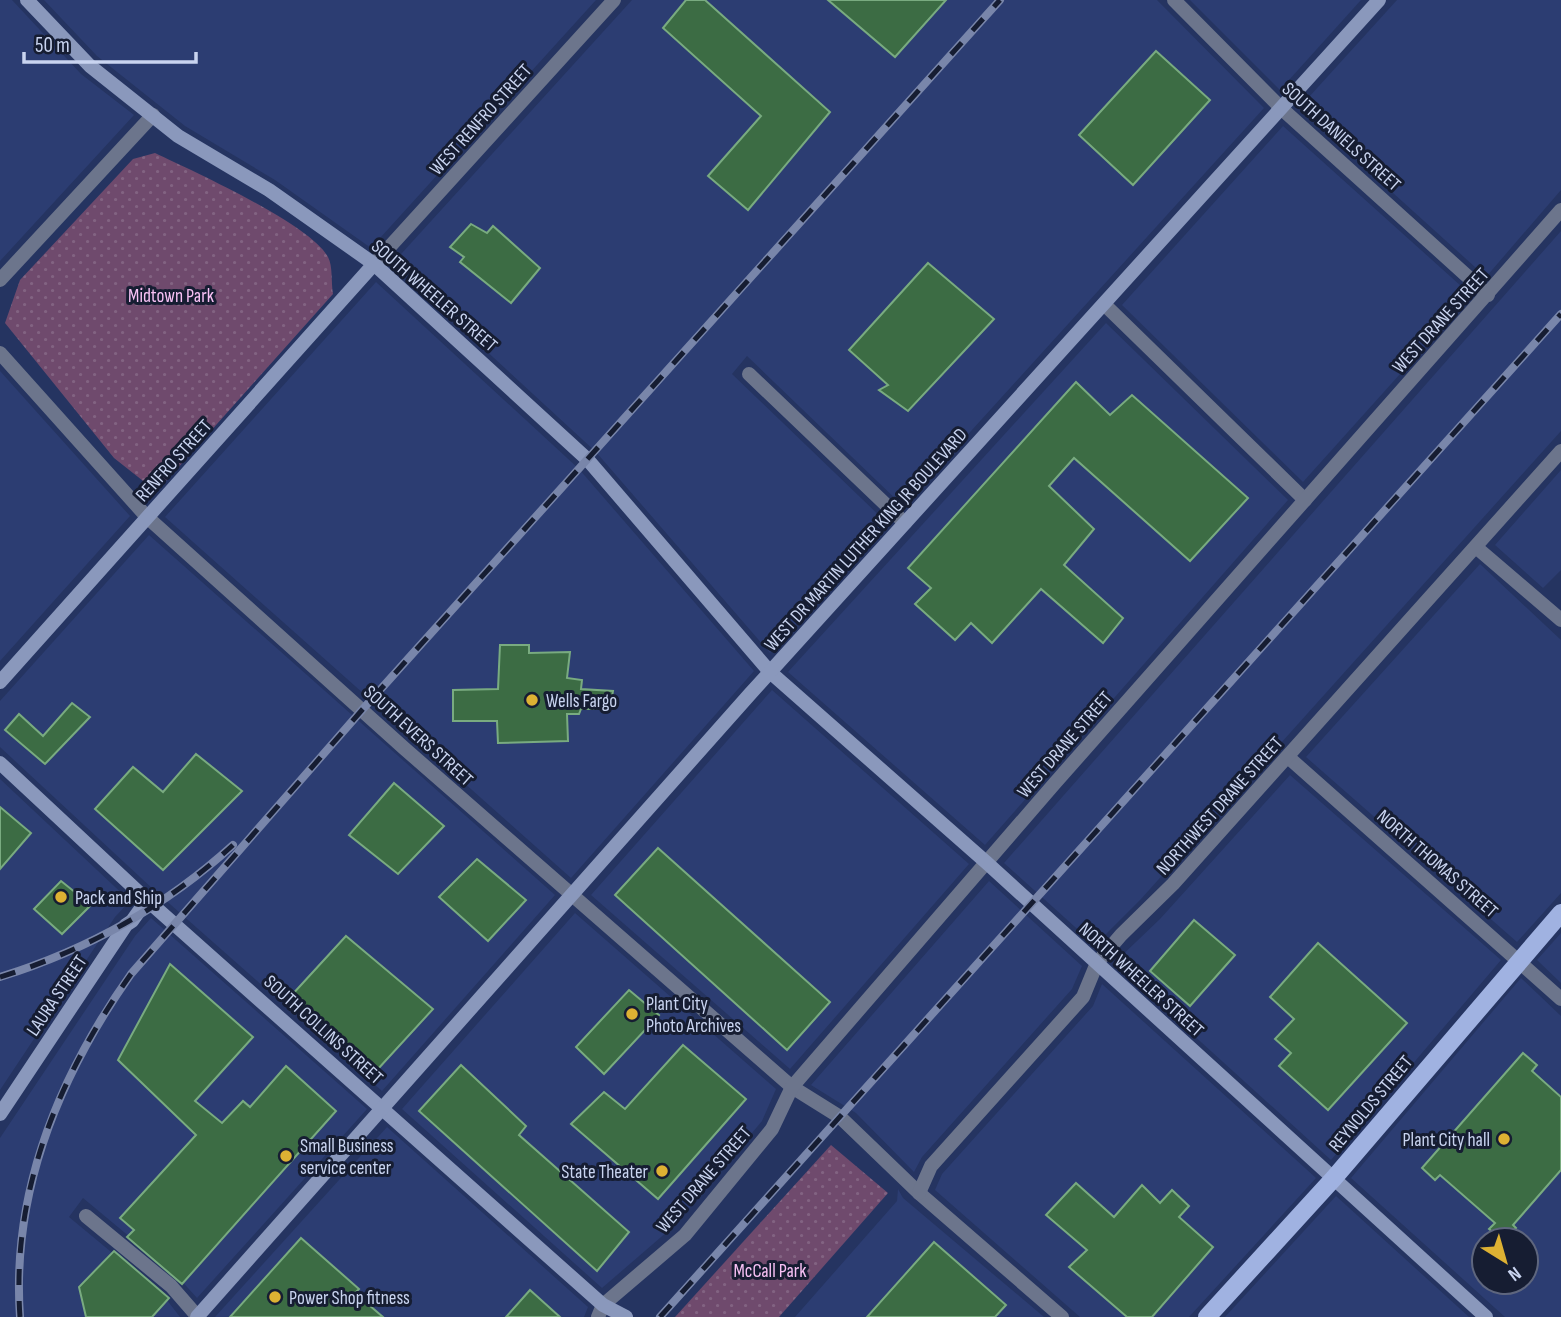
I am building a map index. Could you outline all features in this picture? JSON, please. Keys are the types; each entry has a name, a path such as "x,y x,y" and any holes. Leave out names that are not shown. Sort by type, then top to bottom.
{"main road":[{"name":"REYNOLDS STREET","path":"1207,1317 1334,1178 1561,912"}],"street":[{"name":"SOUTH WHEELER STREET","path":"27,0 89,66 178,136 268,190 374,264 587,460 770,672"},
{"name":"WEST RENFRO STREET","path":"374,264 614,0"},
{"name":"SOUTH DANIELS STREET","path":"1174,0 1281,108 1488,295"},
{"name":"WEST DR MARTIN LUTHER KING JR BOULEVARD","path":"197,1317 770,672 1379,0"},
{"path":"0,281 153,115"},
{"name":"WEST DRANE STREET","path":"600,1311 685,1235 772,1129 792,1087 1561,210"},
{"name":"RENFRO STREET","path":"0,681 374,264"},
{"path":"1105,305 1305,500"},
{"name":"SOUTH EVERS STREET","path":"0,353 147,517 792,1087 840,1117 919,1193 1062,1317"},
{"path":"749,374 905,523"},
{"name":"NORTHWEST DRANE STREET","path":"919,1193 931,1166 1083,997 1097,963 1288,757 1561,451"},
{"path":"1477,548 1561,620"},
{"name":"NORTH WHEELER STREET","path":"770,672 987,863 1486,1317"},
{"name":"NORTH THOMAS STREET","path":"1288,757 1561,999"},
{"name":"SOUTH COLLINS STREET","path":"0,763 147,900 384,1109 600,1311 626,1317"},
{"name":"LAURA STREET","path":"0,1114 126,925 147,900"},
{"path":"86,1216 171,1286 197,1317"}],"shaded area":[{"path":"0,0 12,0 81,74 134,115 0,261"},
{"path":"44,0 596,0 371,248 275,180 185,126 97,56"},
{"path":"632,0 1157,0 1264,108 903,506 747,356 732,374 887,523 770,653 596,452 392,264"},
{"path":"1190,0 1361,0 1280,90"},
{"path":"1397,0 1561,0 1561,190 1486,277 1299,108"},
{"path":"1283,126 1471,295 1303,482 1122,305"},
{"path":"1561,231 1561,431 1141,899 1095,945 1004,863"},
{"path":"376,282 579,469 754,671 571,878 165,517"},
{"path":"1106,323 1288,500 985,845 788,672"},
{"path":"0,371 130,516 0,661"},
{"path":"1561,470 1561,570 1543,588 1495,545"},
{"path":"149,535 555,895 382,1091 154,890 0,747 0,701"},
{"path":"1480,564 1561,640 1561,893 1517,942 1306,757"},
{"path":"772,690 969,864 790,1069 591,895"},
{"path":"1290,775 1501,960 1331,1160 1114,963 1160,919"},
{"path":"0,779 130,901 115,917 0,1090"},
{"path":"989,881 1082,966 1072,989 922,1157 914,1172 856,1113 811,1085"},
{"path":"575,913 776,1089 762,1121 675,1225 602,1288 402,1109"},
{"path":"151,918 367,1109 197,1298 178,1277 83,1198 69,1217 163,1295 180,1317 0,1317 0,1138 135,936"},
{"path":"1561,933 1561,983 1537,960"},
{"path":"1521,978 1561,1016 1561,1317 1505,1317 1482,1296 1540,1296 1540,1226 1470,1226 1470,1285 1351,1178"},
{"path":"1102,984 1316,1178 1189,1317 1080,1317 935,1190 942,1174 1093,1006"},
{"path":"387,1127 588,1307 584,1317 215,1317"},
{"path":"898,1189 903,1198 1044,1317 795,1317 897,1201"},
{"path":"1336,1196 1469,1317 1225,1317"}],"green space":[{"name":"Midtown Park","path":"155,153 249,199 299,229 328,257 333,294 167,480 152,488 114,458 5,323 20,280 133,159"},
{"name":"McCall Park","path":"831,1145 888,1193 779,1317 675,1317"}],"building":[{"path":"686,0 705,0 830,112 748,210 708,176 761,116 663,28"},
{"path":"828,0 946,0 895,57"},
{"path":"1156,51 1210,100 1133,185 1079,135"},
{"path":"471,224 487,233 493,226 540,268 511,303 460,262 464,257 450,247"},
{"path":"928,263 994,319 908,411 879,390 888,385 849,350"},
{"path":"1076,382 1110,415 1132,395 1248,498 1190,561 1074,458 1049,486 1094,529 1064,565 1123,618 1103,643 1041,589 992,643 971,623 955,640 915,604 931,588 908,568"},
{"name":"Wells Fargo","path":"500,645 529,645 529,653 570,652 567,678 582,680 581,689 613,691 610,709 581,709 579,714 567,714 568,741 498,743 497,721 453,721 453,690 498,689"},
{"path":"72,703 90,717 45,764 5,730 19,714 43,736"},
{"path":"196,754 242,791 163,870 95,809 133,767 163,792"},
{"path":"394,783 444,826 398,874 349,835"},
{"path":"0,807 31,833 0,869"},
{"path":"658,848 830,1002 787,1050 615,895"},
{"path":"477,859 526,900 488,941 439,897"},
{"path":"61,881 91,905 62,934 34,909"},
{"path":"1194,920 1235,955 1190,1006 1150,971"},
{"path":"346,936 433,1009 377,1070 290,997"},
{"path":"1318,943 1407,1023 1328,1110 1279,1066 1291,1053 1275,1039 1294,1019 1270,997"},
{"path":"170,964 253,1037 195,1101 222,1123 243,1101 250,1107 286,1066 336,1111 182,1284 127,1237 134,1230 120,1218 196,1135 118,1060"},
{"path":"629,990 659,1015 604,1074 576,1047"},
{"path":"683,1045 746,1099 658,1199 571,1124 604,1092 625,1109"},
{"name":"Plant City hall","path":"1523,1053 1537,1065 1532,1071 1561,1097 1561,1170 1514,1226 1492,1226 1495,1223 1440,1175 1435,1180 1422,1168"},
{"path":"461,1065 526,1126 519,1135 629,1232 597,1271 419,1111"},
{"path":"1076,1183 1114,1217 1142,1185 1160,1203 1172,1190 1189,1206 1179,1217 1213,1247 1152,1317 1127,1317 1069,1267 1087,1250 1046,1215"},
{"path":"301,1238 359,1289 355,1293 383,1317 230,1317"},
{"path":"934,1242 1006,1305 995,1317 867,1317"},
{"path":"114,1251 169,1298 152,1317 86,1317 79,1287"},
{"path":"530,1290 560,1317 506,1317"}],"railway":[{"path":"20,1317 19,1270 23,1224 45,1136 82,1053 131,974 362,710 1000,0"},
{"path":"660,1317 1561,314"},
{"path":"0,977 64,954 124,924 180,888 233,845"}],"place":[{"name":"Wells Fargo","path":"532,700"},
{"name":"Pack and Ship","path":"61,897"},
{"name":"Plant City Photo Archives","path":"632,1014"},
{"name":"Plant City hall","path":"1504,1139"},
{"name":"Small Business service center","path":"286,1156"},
{"name":"State Theater","path":"662,1171"},
{"name":"Power Shop fitness","path":"275,1297"}]}
